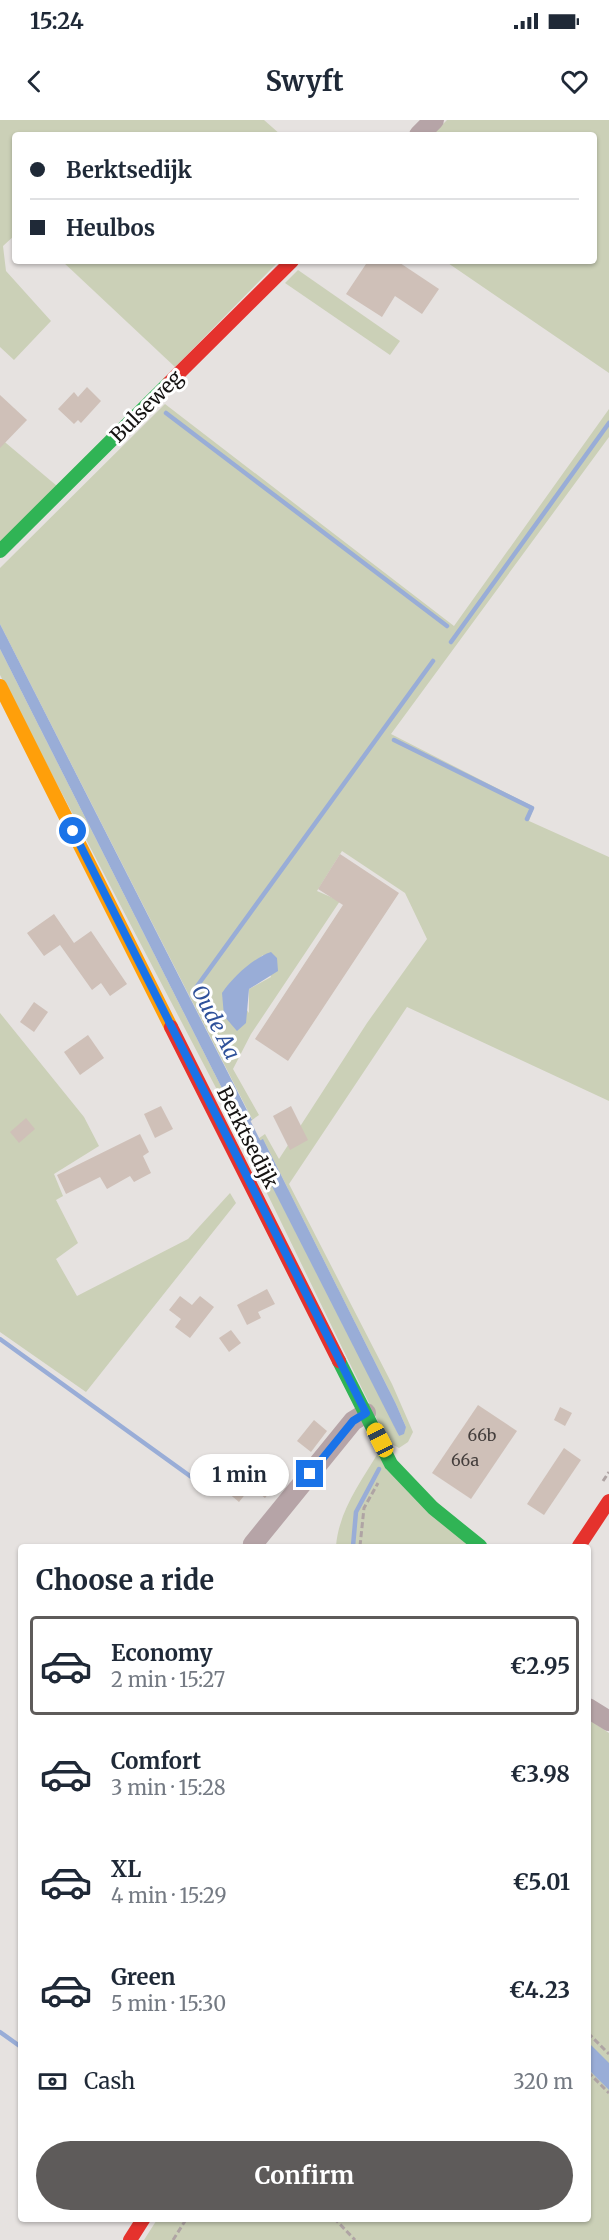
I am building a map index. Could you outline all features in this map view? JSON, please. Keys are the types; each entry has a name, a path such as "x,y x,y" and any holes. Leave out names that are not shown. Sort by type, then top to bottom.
{"street":[{"path":"421,132 434,120"},
{"name":"Bulseweg","path":"0,551 289,264"},
{"name":"Berktsedijk","path":"0,686 391,1464 436,1513 477,1544"},
{"path":"253,1544 353,1421 366,1413"},
{"path":"580,1544 609,1501"},
{"path":"591,1710 609,1721"},
{"path":"130,2240 141,2222"}],"path":[{"path":"360,1544 364,1508 391,1464"},
{"path":"591,2036 609,2055"},
{"path":"591,2075 609,2092"},
{"path":"173,2240 184,2222"},
{"path":"338,2222 355,2240"}],"green space":[{"path":"0,120 264,120 278,132 12,132 12,238 3,246 6,271 51,321 14,360 0,347"},
{"path":"447,120 609,120 609,373 449,264 597,264 597,132 435,132"},
{"path":"65,264 276,264 175,367"},
{"path":"298,270 400,341 390,355 285,283"},
{"path":"165,404 454,626 609,409 609,437 391,734 534,807 529,821 609,857 609,1101 407,1007 289,1184 392,1384 413,1432 408,1442 399,1448 388,1442 245,1148 265,1134 279,1159 367,1023 427,939 405,893 342,851 317,891 340,901 251,1034 233,1069 259,1115 238,1130 0,675 0,649 241,1126 252,1119 0,624 0,568","holes":["263,955 271,977 249,989 249,1013 228,985","263,1139 396,1404 406,1427 399,1436"]},
{"path":"0,438 57,486 0,543"},
{"path":"0,1013 84,1117 99,1146 54,1174 63,1196 56,1200 78,1243 56,1259 77,1296 188,1239 230,1193 236,1203 86,1392 0,1332"},
{"path":"378,1453 469,1544 336,1544 341,1521"},
{"path":"591,1721 609,1733 609,2240 144,2240 155,2222 591,2222"}],"water":[{"path":"0,624 252,1120 241,1126 0,649"},
{"path":"271,952 277,958 278,971 249,989 246,1023 237,1031 224,1016 222,993 244,969"},
{"path":"263,1139 396,1404 406,1427 404,1434 399,1436 251,1145"},
{"path":"591,2045 609,2063 609,2090 591,2072"}],"building":[{"path":"366,264 402,264 439,289 422,314 395,296 382,317 346,294"},
{"path":"87,387 101,401 81,423 78,420 74,424 58,409 74,392 78,397"},
{"path":"0,395 27,420 0,448"},
{"path":"340,854 399,893 288,1061 255,1039 343,905 318,889"},
{"path":"54,914 74,943 91,931 127,984 110,996 101,983 92,990 60,945 44,956 27,933"},
{"path":"34,1002 48,1012 34,1032 20,1022"},
{"path":"88,1035 104,1058 80,1075 64,1052"},
{"path":"161,1106 173,1129 155,1138 144,1114"},
{"path":"291,1106 308,1140 290,1150 273,1116"},
{"path":"26,1118 35,1129 19,1143 10,1132"},
{"path":"140,1134 149,1152 143,1156 151,1173 134,1182 130,1176 107,1189 100,1177 66,1194 57,1175"},
{"path":"267,1289 275,1304 258,1312 261,1318 247,1325 237,1305"},
{"path":"180,1296 192,1305 200,1296 214,1307 190,1338 175,1327 181,1319 169,1310"},
{"path":"231,1330 241,1343 229,1352 219,1338"},
{"path":"478,1405 517,1431 471,1499 432,1473"},
{"path":"560,1407 572,1413 565,1426 554,1420"},
{"path":"314,1420 327,1431 311,1452 297,1441"},
{"path":"564,1448 581,1460 544,1515 527,1504"},
{"path":"270,1456 281,1465 278,1469 284,1474 265,1498 251,1487 239,1502 221,1487 233,1471 248,1484"}],"waterway":[{"path":"166,413 447,626"},
{"path":"451,642 609,423"},
{"path":"195,989 433,661"},
{"path":"394,740 532,808 527,819"},
{"name":"Oude Aa","path":"246,1117 261,1147"},
{"path":"0,1339 208,1489"},
{"name":"Oude Aa","path":"353,1544 356,1512 379,1469"},
{"path":"0,2032 18,2045"}],"traffic: fast":[{"path":"0,551 169,383"},
{"path":"339,1361 391,1464 433,1508 478,1544"}],"traffic: slow":[{"path":"0,686 171,1027"}],"traffic: jam":[{"path":"169,383 289,264"},
{"path":"171,1027 339,1361"},
{"path":"580,1544 609,1501"},
{"path":"130,2240 141,2222"}],"route":[{"path":"73,831 366,1413 353,1421 310,1474"}]}
